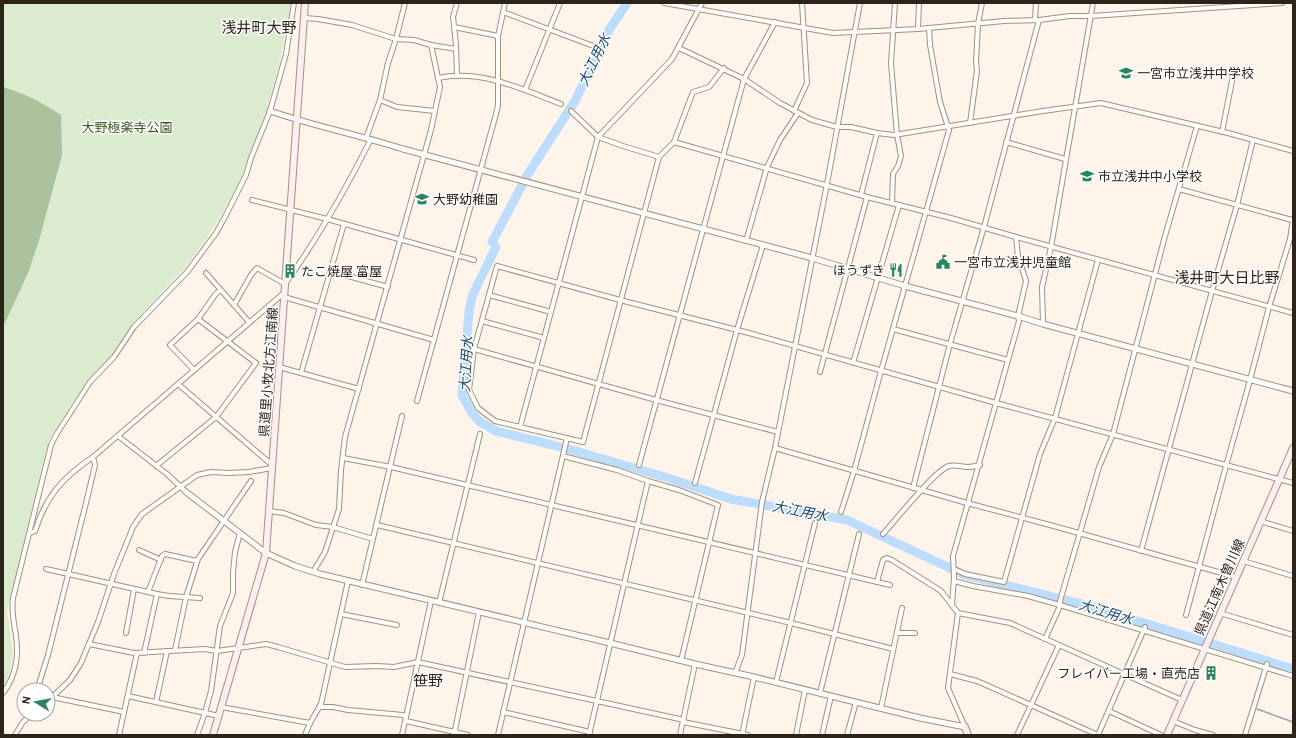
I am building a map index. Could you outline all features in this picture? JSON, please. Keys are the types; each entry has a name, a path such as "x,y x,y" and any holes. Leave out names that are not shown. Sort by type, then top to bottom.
{"main road":[{"name":"県道里小牧北方江南線","path":"214,735 266,553 305,3"},
{"name":"県道江南木曽川線","path":"1167,735 1278,479 1293,448"},
{"path":"965,727 968,735"}],"street":[{"path":"3,693 13,678 17,653 16,635 11,607 51,445 90,382 114,357 134,326 188,271 216,233 246,175 251,158 270,111 286,54 294,3"},
{"path":"234,305 251,275 257,268 285,284 307,253 347,184 368,138 380,100 388,63 405,3"},
{"path":"457,3 453,18 457,75"},
{"path":"417,402 498,105 498,36 504,3"},
{"path":"525,90 560,3"},
{"path":"664,3 832,33 918,29 1070,16 1091,16 1247,4 1282,3"},
{"path":"520,427 598,137 672,59 702,3"},
{"path":"746,241 767,167 796,112 807,83 802,3"},
{"path":"735,673 742,655 754,554 762,504 775,448 827,184 860,3"},
{"path":"892,203 892,174 898,166 901,156 897,135 891,63 895,3"},
{"path":"918,29 919,3"},
{"path":"970,122 977,71 976,51 978,24 982,3"},
{"path":"912,488 938,387 984,227 1014,115 1037,20 1036,3"},
{"path":"1043,324 1042,287 1051,246 1093,3"},
{"path":"1192,9 1193,3"},
{"path":"503,12 596,47"},
{"path":"304,18 352,25 396,39 414,40 430,45 456,49"},
{"path":"638,465 744,79 775,22"},
{"path":"454,27 498,36"},
{"path":"841,512 854,471 949,130 940,102 930,45 929,28"},
{"path":"313,572 325,552 339,509 345,437 378,324 435,111 440,87 430,45"},
{"path":"679,48 691,54 700,56 724,68 796,112 812,120 837,127 851,127 877,133 897,135 1014,115 1101,103 1222,132 1293,151"},
{"path":"724,68 709,87 694,92 674,142 659,157 644,214 620,300 582,442 495,421 478,408 469,390 474,349 497,266 559,284 620,300 680,316 737,330 996,403 1293,483"},
{"path":"438,78 457,75 476,76 525,90 561,104"},
{"path":"1222,132 1233,76"},
{"path":"380,100 397,107 435,111"},
{"path":"270,111 297,120 812,258 962,302 1293,391"},
{"path":"571,111 598,137 659,157"},
{"path":"1045,639 1060,603 1099,468 1113,434 1165,236 1197,126"},
{"path":"861,194 877,133"},
{"path":"1141,551 1237,205 1253,140"},
{"path":"674,142 827,184 867,197 984,227 1155,276 1293,313"},
{"path":"1006,142 1065,159"},
{"path":"1179,189 1293,220 1291,240 1269,307 1186,615"},
{"path":"820,372 867,197"},
{"path":"252,200 458,254 474,260"},
{"path":"853,363 899,205"},
{"path":"301,373 344,224"},
{"path":"952,605 954,579 953,556 967,503 980,465 1019,321 1018,316 1026,281 1018,256 1016,237"},
{"path":"695,483 762,245"},
{"path":"954,570 965,574 1004,582 1040,454 1055,418 1098,260"},
{"path":"330,271 388,287"},
{"path":"206,273 250,322"},
{"path":"194,370 170,344 198,319 220,290"},
{"path":"30,533 35,531 40,514 58,486 284,294 320,308 434,340"},
{"path":"489,295 551,312"},
{"path":"156,466 216,417 256,363 198,319"},
{"path":"482,321 544,338"},
{"path":"893,329 1008,360"},
{"path":"474,349 713,416 778,432"},
{"path":"279,367 359,389"},
{"path":"178,384 272,466"},
{"path":"362,585 402,416"},
{"path":"439,603 480,434"},
{"path":"118,436 186,492 266,553 295,566 348,582 965,727"},
{"path":"498,735 567,438"},
{"path":"775,448 912,488 1236,577"},
{"path":"563,456 617,470 679,490 718,505 681,661"},
{"path":"40,682 95,465 93,457"},
{"path":"343,458 391,467 890,585"},
{"path":"883,534 922,490 948,466 967,467 980,465"},
{"path":"56,693 70,680 81,662 133,527 142,514 181,488 197,475 203,473 237,473 272,466"},
{"path":"175,650 186,596 197,561 251,481"},
{"path":"504,712 590,734 596,702 648,481"},
{"path":"269,511 284,513 316,525 373,539"},
{"path":"1260,521 1293,531"},
{"path":"776,682 803,565 815,523"},
{"path":"377,525 696,601 791,622 893,649"},
{"path":"197,735 211,691 220,626 233,593 235,552 240,533"},
{"path":"820,693 860,534"},
{"path":"139,550 161,560"},
{"path":"148,592 161,560 165,554 197,561"},
{"path":"877,582 883,560 887,558 941,591 958,613 1010,622 1182,700"},
{"path":"1243,561 1293,576"},
{"path":"46,570 134,590 169,596 200,598"},
{"path":"954,579 973,586 1060,603 1266,666 1293,676"},
{"path":"305,735 319,707 331,662 348,582"},
{"path":"126,633 134,590"},
{"path":"144,653 157,594"},
{"path":"402,735 432,601"},
{"path":"881,708 902,608"},
{"path":"454,733 479,612"},
{"path":"958,613 948,688 965,727"},
{"path":"1220,613 1293,635"},
{"path":"341,614 397,625"},
{"path":"950,674 977,681 1098,735 1144,628"},
{"path":"896,633 915,633"},
{"path":"89,644 137,653 205,649 217,651 266,644 344,667 394,667 418,662 748,735"},
{"path":"1017,735 1059,645"},
{"path":"156,702 167,651"},
{"path":"118,735 137,653"},
{"path":"680,735 696,664"},
{"path":"1246,735 1266,666"},
{"path":"742,734 754,677"},
{"path":"796,735 805,690"},
{"path":"128,696 219,716"},
{"path":"822,735 831,696"},
{"path":"56,698 124,712"},
{"path":"847,735 856,702"},
{"path":"221,707 310,723"},
{"path":"319,707 403,715 406,719 454,733 468,735"},
{"path":"1109,712 1161,735"},
{"path":"1173,720 1195,730 1213,735"},
{"path":"15,735 23,722"}],"green space":[{"name":"大野極楽寺公園","path":"3,3 291,3 280,61 267,109 241,178 231,198 216,224 186,267 134,322 112,355 90,378 68,409 49,440 7,610 13,653 9,678 3,686"},
{"path":"3,87 33,99 61,115 62,155 40,237 28,273 3,327"}],"waterway":[{"name":"大江用水","path":"492,242 528,174 575,101 609,30 627,3"},
{"name":"大江用水","path":"496,247 473,294 469,311 462,395 472,413 480,422 496,431 576,451 668,478 731,499 847,520 965,575 1086,605 1293,669"},
{"path":"1257,709 1293,722"}],"place":[{"name":"一宮市立浅井中学校","path":"1126,73"},
{"name":"市立浅井中小学校","path":"1087,176"},
{"name":"大野幼稚園","path":"422,199"},
{"name":"一宮市立浅井児童館","path":"943,262"},
{"name":"ほうずき","path":"896,270"},
{"name":"たこ焼屋 富屋","path":"290,271"},
{"name":"フレイバー工場・直売店","path":"1211,673"}],"district":[{"name":"浅井町大野","path":"259,28"},
{"name":"浅井町大日比野","path":"1227,278"},
{"name":"笹野","path":"428,681"}]}
